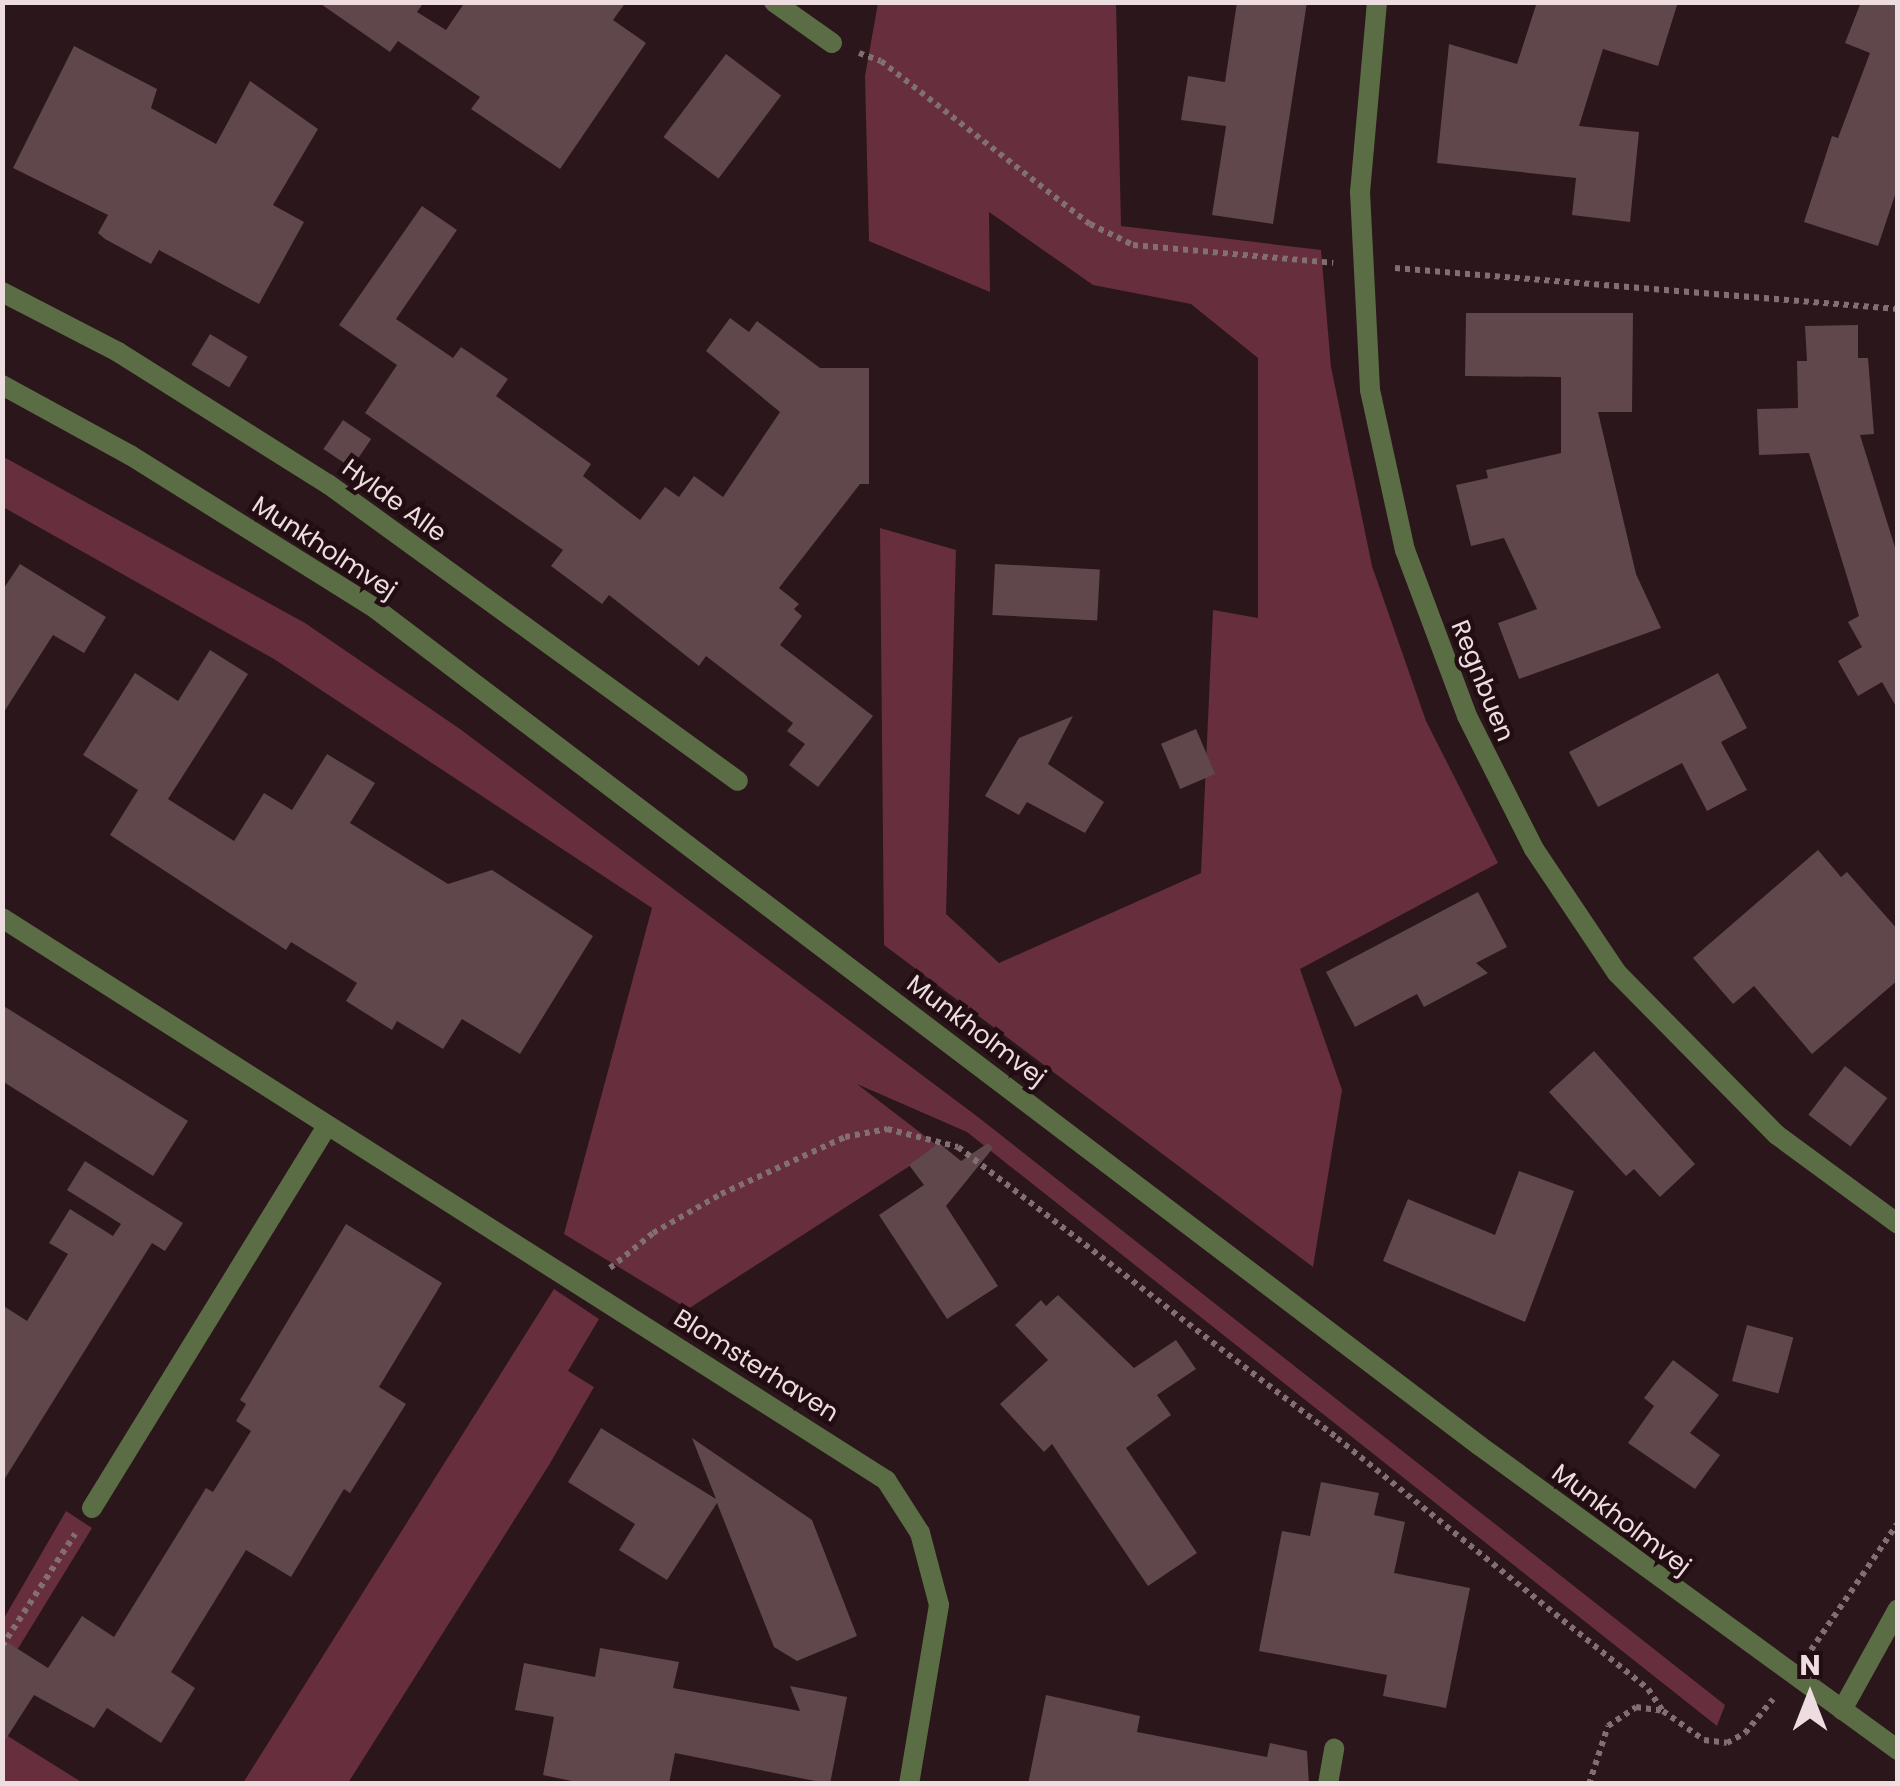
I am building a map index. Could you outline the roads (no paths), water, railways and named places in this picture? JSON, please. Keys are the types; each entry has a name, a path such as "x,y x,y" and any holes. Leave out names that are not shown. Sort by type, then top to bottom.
{"street":[{"path":"774,2 832,43"},
{"name":"Regnbuen","path":"1377,2 1360,192 1370,390 1406,550 1468,716 1534,849 1617,973 1778,1135 1898,1224"},
{"name":"Hylde Alle","path":"2,292 118,352 328,484 738,781"},
{"name":"Munkholmvej","path":"2,385 130,455 376,610 1792,1675 1898,1750"},
{"name":"Blomsterhaven","path":"2,918 872,1467 900,1496 932,1561 939,1605 908,1784"},
{"path":"92,1508 327,1126"},
{"path":"1842,1710 1898,1609"},
{"path":"1328,1784 1334,1749"}]}
